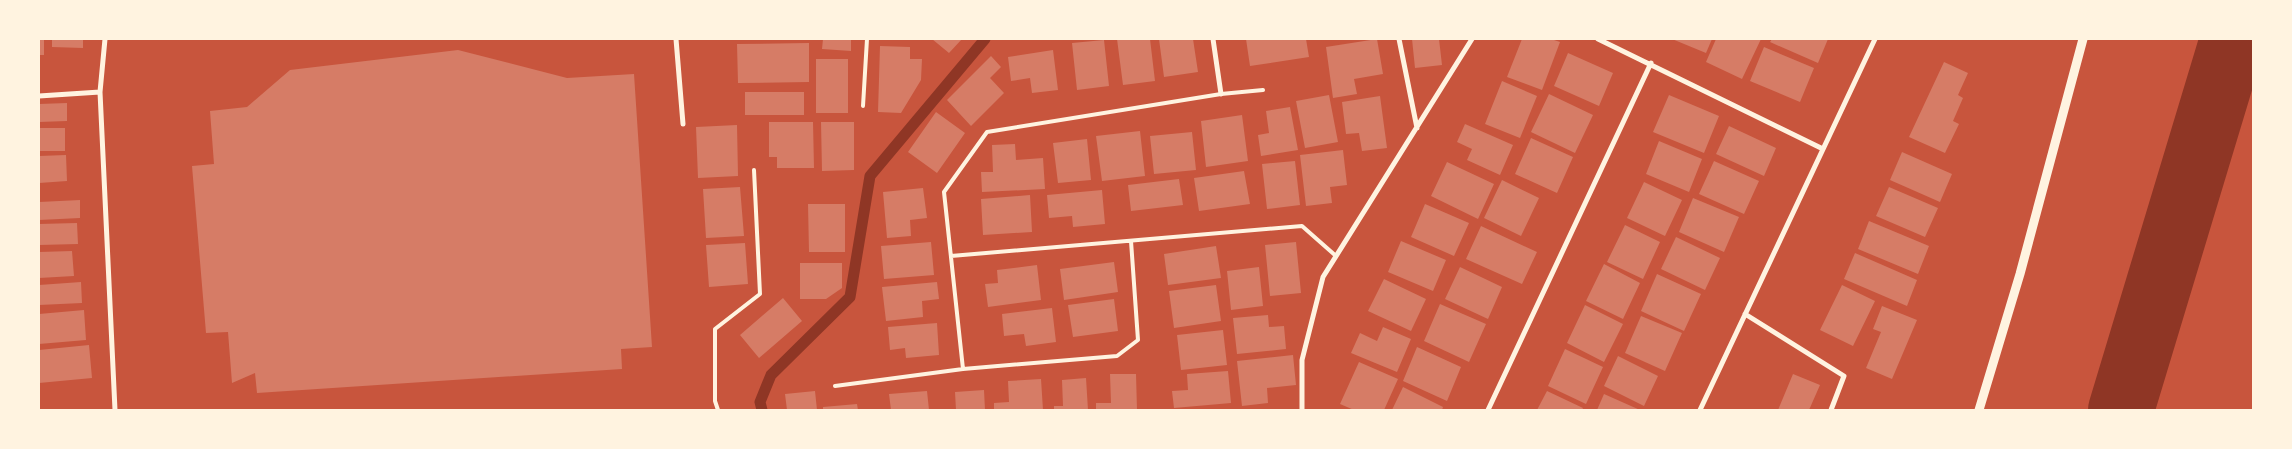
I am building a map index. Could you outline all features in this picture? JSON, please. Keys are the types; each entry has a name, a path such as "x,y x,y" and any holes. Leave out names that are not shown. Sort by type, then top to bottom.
{"street":[{"path":"105,39 100,92 115,410"},
{"path":"676,39 684,124"},
{"path":"1213,39 1221,94"},
{"path":"1399,39 1417,128"},
{"path":"1302,410 1302,360 1323,277 1472,39"},
{"path":"1598,39 1821,148"},
{"path":"1700,410 1821,148 1874,39"},
{"path":"1979,410 2020,274 2083,39"},
{"path":"1488,410 1650,63"},
{"path":"39,96 100,92"},
{"path":"1745,314 1844,376 1831,410"}],"lane":[{"path":"863,106 867,39"},
{"path":"963,369 944,192 987,132 1221,94 1263,90"},
{"path":"718,410 715,401 716,329 760,294 754,170"},
{"path":"951,256 1302,226 1336,256"},
{"path":"835,386 963,369 1117,356 1138,340 1131,241"}],"building":[{"path":"39,39 44,39 44,55 39,55"},
{"path":"52,39 83,39 83,48 52,47"},
{"path":"823,39 851,39 851,51 822,49"},
{"path":"932,39 962,39 949,53"},
{"path":"1117,39 1150,39 1155,81 1123,85"},
{"path":"1159,39 1193,39 1198,72 1164,77"},
{"path":"1246,39 1306,39 1309,57 1250,66"},
{"path":"1377,39 1383,74 1354,79 1357,94 1333,98 1326,47"},
{"path":"1412,39 1439,39 1442,65 1415,68"},
{"path":"1522,39 1551,39 1560,42 1542,90 1507,77"},
{"path":"1672,39 1712,39 1706,53"},
{"path":"1716,39 1761,39 1742,79 1706,62"},
{"path":"1772,39 1828,39 1818,63 1770,42"},
{"path":"1104,40 1109,86 1077,90 1072,43"},
{"path":"809,43 809,82 738,83 737,44"},
{"path":"880,46 910,47 910,59 922,59 921,80 901,113 878,112"},
{"path":"1764,47 1814,68 1800,102 1750,81"},
{"path":"458,50 567,78 634,74 652,347 621,349 622,369 257,393 255,373 232,383 228,332 206,333 192,166 214,164 210,111 247,107 290,70"},
{"path":"1053,50 1058,90 1032,93 1030,78 1011,81 1008,57"},
{"path":"1568,53 1613,73 1599,106 1554,86"},
{"path":"991,56 1001,67 990,78 1004,93 971,126 947,100"},
{"path":"816,59 848,59 848,113 816,113"},
{"path":"1944,62 1968,73 1958,95 1963,98 1953,121 1959,124 1945,153 1909,137"},
{"path":"1502,81 1537,96 1520,138 1485,124"},
{"path":"745,92 804,92 804,115 745,115"},
{"path":"1549,94 1593,115 1575,153 1531,132"},
{"path":"1329,95 1338,142 1305,148 1296,101"},
{"path":"1669,95 1719,116 1704,153 1653,132"},
{"path":"1380,96 1387,148 1362,151 1359,133 1346,134 1342,102"},
{"path":"67,103 67,121 39,122 39,104"},
{"path":"1290,107 1298,150 1261,156 1258,135 1269,133 1266,111"},
{"path":"936,112 965,133 937,173 908,152"},
{"path":"1242,115 1248,161 1206,167 1201,121"},
{"path":"769,122 813,122 814,168 777,168 777,157 769,157"},
{"path":"821,122 854,122 854,170 822,171"},
{"path":"1465,124 1513,145 1500,175 1467,160 1472,149 1457,142"},
{"path":"737,125 738,176 698,178 696,127"},
{"path":"1729,126 1776,148 1764,176 1716,154"},
{"path":"39,128 65,128 65,151 39,151"},
{"path":"1140,131 1145,176 1102,181 1096,136"},
{"path":"1192,132 1196,170 1154,174 1150,136"},
{"path":"1531,138 1573,157 1557,193 1515,174"},
{"path":"1087,139 1091,180 1058,183 1053,143"},
{"path":"1659,141 1702,159 1689,192 1646,174"},
{"path":"1015,144 1016,160 1043,158 1045,189 982,192 981,172 993,172 992,145"},
{"path":"1343,150 1347,185 1330,187 1332,203 1306,206 1300,155"},
{"path":"1902,152 1952,174 1940,202 1890,180"},
{"path":"66,155 67,181 39,183 39,156"},
{"path":"1295,161 1300,205 1267,209 1262,164"},
{"path":"1714,161 1759,181 1744,214 1699,194"},
{"path":"1447,162 1494,184 1478,219 1431,196"},
{"path":"1244,171 1250,204 1199,211 1194,178"},
{"path":"1179,179 1183,205 1131,211 1128,185"},
{"path":"1502,180 1539,198 1521,236 1484,218"},
{"path":"1644,182 1682,200 1665,236 1627,218"},
{"path":"740,187 744,236 706,238 703,189"},
{"path":"1889,187 1938,208 1925,237 1876,216"},
{"path":"923,188 927,218 910,220 911,236 887,238 883,192"},
{"path":"1102,190 1105,224 1073,227 1072,216 1049,218 1047,195"},
{"path":"1030,195 1032,232 983,235 981,199"},
{"path":"1693,198 1739,217 1724,252 1679,232"},
{"path":"80,200 80,218 39,220 39,202"},
{"path":"808,204 845,204 845,252 809,252"},
{"path":"1425,204 1469,223 1454,256 1411,237"},
{"path":"1869,221 1929,246 1918,274 1858,249"},
{"path":"77,223 78,244 39,245 39,224"},
{"path":"1625,225 1660,242 1643,279 1607,262"},
{"path":"1481,226 1537,252 1522,284 1466,259"},
{"path":"1676,237 1720,258 1705,290 1661,269"},
{"path":"1401,241 1446,260 1433,291 1388,272"},
{"path":"931,242 934,275 884,279 881,246"},
{"path":"1296,242 1301,293 1270,296 1265,245"},
{"path":"745,243 748,284 709,287 706,245"},
{"path":"1216,246 1221,278 1168,285 1164,254"},
{"path":"72,251 74,276 39,278 39,252"},
{"path":"1855,253 1917,280 1907,306 1844,279"},
{"path":"1114,262 1118,292 1064,300 1060,269"},
{"path":"800,263 842,263 842,288 826,299 800,299"},
{"path":"1604,264 1640,283 1623,319 1586,301"},
{"path":"1037,265 1041,300 988,307 985,284 998,283 997,270"},
{"path":"1259,267 1263,306 1231,310 1227,271"},
{"path":"1460,267 1502,287 1488,319 1445,299"},
{"path":"1657,274 1701,294 1684,331 1641,311"},
{"path":"1384,279 1426,299 1411,331 1368,311"},
{"path":"81,282 82,303 39,305 39,285"},
{"path":"937,282 939,299 922,301 923,317 886,321 882,287"},
{"path":"1216,285 1221,321 1174,328 1169,291"},
{"path":"1842,285 1875,301 1853,346 1820,330"},
{"path":"783,298 802,321 759,358 740,335"},
{"path":"1114,299 1118,331 1073,337 1068,305"},
{"path":"1440,304 1486,324 1469,362 1424,341"},
{"path":"1585,305 1623,324 1604,362 1567,343"},
{"path":"1882,306 1917,320 1892,379 1866,368 1881,332 1873,329"},
{"path":"1052,308 1056,342 1026,346 1024,334 1004,336 1002,314"},
{"path":"84,310 86,340 39,344 39,314"},
{"path":"1268,315 1269,327 1284,326 1286,349 1237,354 1233,318"},
{"path":"1641,316 1682,333 1665,371 1625,353"},
{"path":"937,323 939,355 906,358 905,348 890,350 888,327"},
{"path":"1383,327 1411,339 1397,372 1351,353 1360,333 1377,341"},
{"path":"1223,330 1227,365 1181,370 1177,335"},
{"path":"89,345 92,378 39,383 39,350"},
{"path":"1417,347 1461,367 1447,401 1403,381"},
{"path":"1565,349 1603,367 1586,404 1548,386"},
{"path":"1293,355 1296,385 1267,388 1268,403 1242,406 1237,361"},
{"path":"1618,356 1658,376 1644,406 1604,386"},
{"path":"1359,362 1398,379 1384,410 1354,410 1340,404"},
{"path":"1228,371 1231,403 1174,408 1172,391 1188,390 1187,374"},
{"path":"1110,374 1136,374 1137,410 1096,410 1096,403 1111,403"},
{"path":"1793,374 1820,385 1809,410 1778,410"},
{"path":"1086,378 1088,410 1054,410 1054,406 1063,406 1062,380"},
{"path":"1041,379 1043,410 994,410 994,403 1009,402 1008,381"},
{"path":"1403,387 1443,407 1442,410 1392,410"},
{"path":"984,390 985,410 956,410 955,392"},
{"path":"815,391 817,410 787,410 785,394"},
{"path":"927,391 929,410 891,410 889,394"},
{"path":"1547,391 1583,408 1582,410 1537,410"},
{"path":"1604,394 1640,410 1597,410"},
{"path":"857,404 858,410 823,410 823,407"}],"waterway":[{"path":"762,410 760,402 771,375 850,297 870,176 985,39"},
{"path":"2121,410 2233,39"}]}
